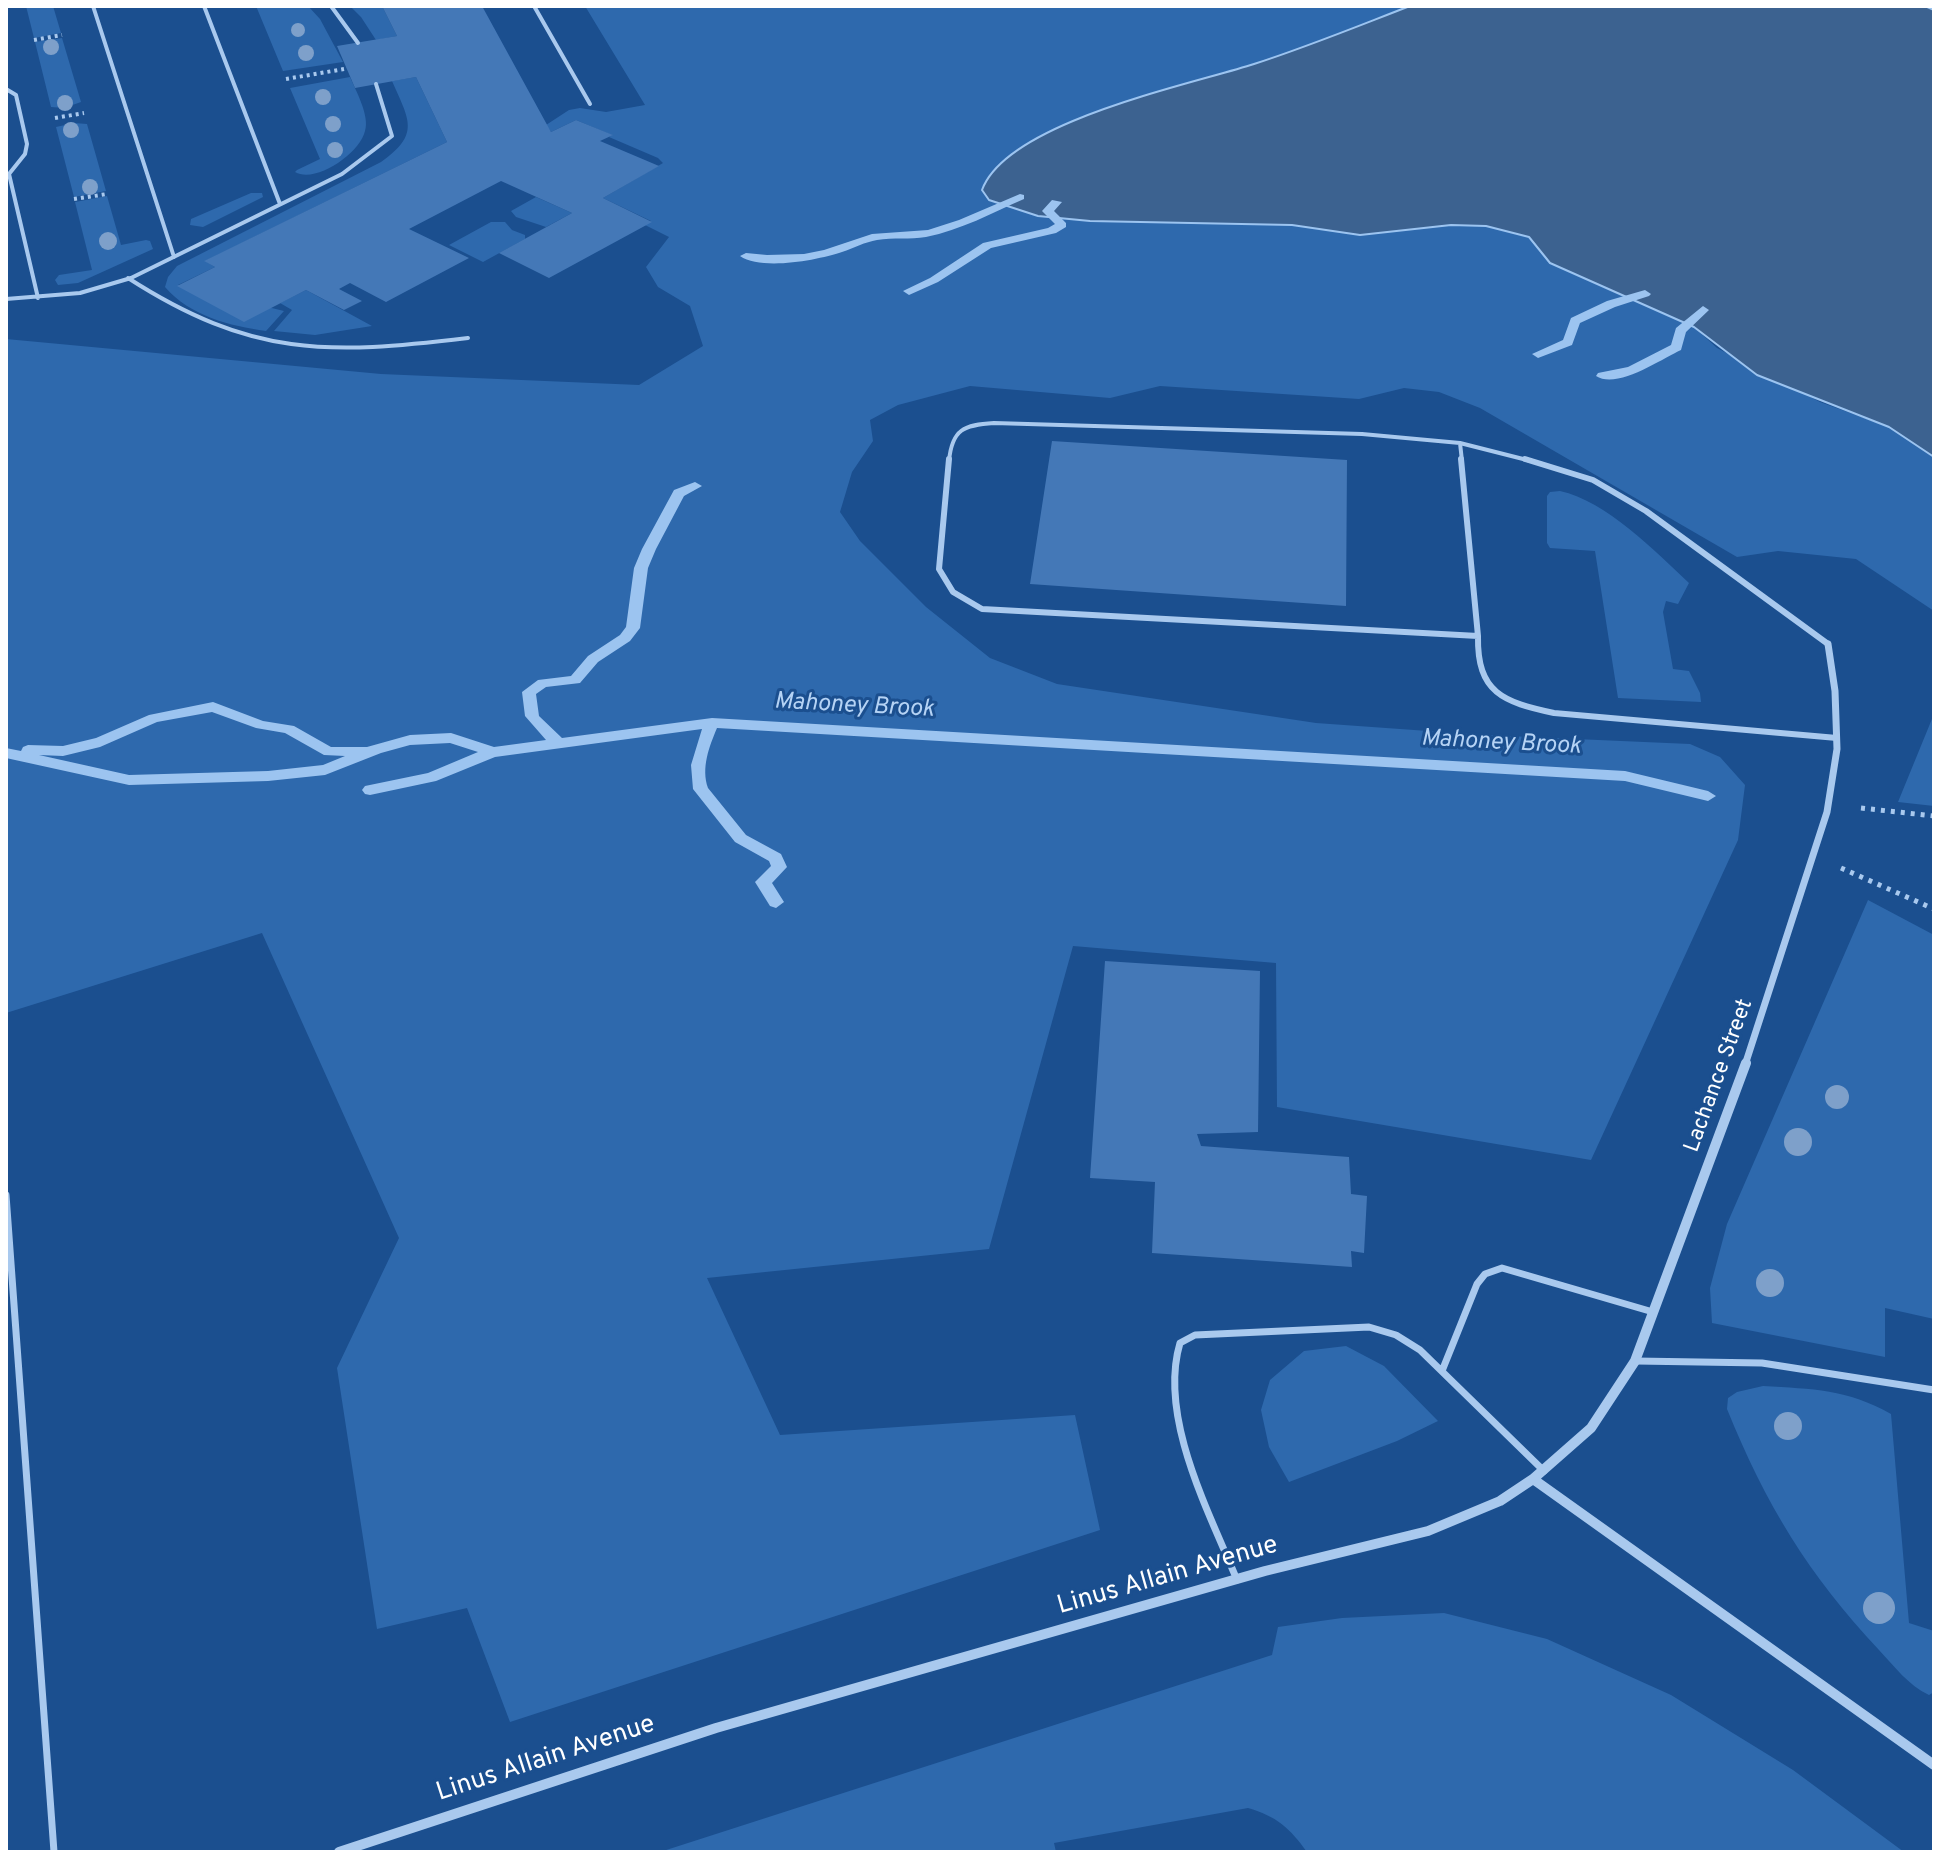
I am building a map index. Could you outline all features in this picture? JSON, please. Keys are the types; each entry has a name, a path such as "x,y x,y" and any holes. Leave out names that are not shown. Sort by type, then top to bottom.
{"street":[{"name":"Lachance Street","path":"1533,1479 1591,1428 1635,1361 1758,1031 1828,804 1837,738 1835,691 1828,644"},
{"name":"Linus Allain Avenue","path":"339,1852 716,1728 1237,1580 1428,1531 1500,1501 1533,1479"},
{"path":"1533,1479 1934,1765"}],"lane":[{"path":"93,6 174,257"},
{"path":"204,6 280,204"},
{"path":"331,6 358,43"},
{"path":"534,6 590,104"},
{"path":"6,299 89,292 128,278 343,173 381,148 392,136 376,84"},
{"path":"6,89 16,95 27,144 25,154 12,168 8,178 38,298"},
{"path":"128,278 184,313 226,331 268,341 313,348 378,348 468,338"},
{"path":"1478,636 992,611 972,607 944,585 939,569 951,443 956,433 970,425 994,423 1346,433 1460,443 1593,480 1646,511 1828,644"},
{"path":"1460,443 1480,669 1492,690 1517,705 1554,713 1837,738"},
{"path":"6,1195 54,1852"},
{"path":"1442,1371 1477,1284 1485,1274 1502,1268 1653,1312"},
{"path":"1237,1580 1179,1423 1171,1369 1180,1343 1195,1335 1369,1327 1405,1337 1544,1471"},
{"path":"1635,1361 1762,1363 1934,1390"}],"path":[{"path":"34,40 62,35"},
{"path":"286,79 346,69"},
{"path":"55,118 84,113"},
{"path":"74,199 107,194"},
{"path":"1828,804 1934,816"},
{"path":"1814,857 1934,909"}],"shaded area":[{"path":"26,6 53,6 61,33 34,38"},
{"path":"256,6 308,6 320,19 343,62 283,71"},
{"path":"350,6 382,6 397,36 376,40"},
{"path":"585,6 1505,6 1292,225 1360,235 1451,225 1486,226 1529,237 1551,263 1694,327 1717,348 1820,402 1889,427 1934,457 1934,611 1856,559 1778,551 1737,557 1480,408 1439,392 1404,388 1359,399 1160,386 1110,398 970,386 898,405 870,420 873,441 852,472 840,512 860,541 926,607 990,658 1057,684 1316,723 1484,735 1690,744 1720,757 1745,785 1738,840 1591,1160 1277,1107 1276,963 1073,946 989,1249 707,1278 780,1435 1075,1415 1100,1530 510,1722 467,1608 377,1629 337,1368 399,1238 262,933 6,1013 6,339 381,374 639,385 703,346 690,306 658,287 646,267 669,237 645,225 651,221 603,198 663,163 609,137 612,135 576,120 551,132 546,125 569,110 580,108 606,112 645,105"},
{"path":"1410,6 1925,6 1934,10 1934,457 1889,427 1757,375 1694,327 1550,263 1529,237 1486,226 1451,225 1360,235 1292,225 1090,221 1038,216 989,200 982,190 998,166 1026,145 1062,126 1146,95 1274,57"},
{"path":"62,38 81,102 64,108 51,107 35,42"},
{"path":"350,77 366,118 361,140 346,157 325,170 304,175 295,172 320,159 290,88"},
{"path":"416,77 447,142 205,261 215,267 178,285 284,311 266,331 211,318 186,305 165,287 177,266 381,162 394,152 407,134 408,126 407,116 392,81"},
{"path":"87,124 106,191 74,197 56,127"},
{"path":"251,193 262,193 263,197 203,227 190,225 191,219"},
{"path":"107,196 121,245 146,240 150,241 153,249 78,283 58,285 55,280 59,275 92,270 75,202"},
{"path":"536,197 572,213 546,227 516,217 511,211"},
{"path":"491,222 505,222 512,230 525,235 525,239 483,262 449,245"},
{"path":"306,290 372,326 315,335 274,331 292,310 280,303"},
{"path":"1560,491 1595,505 1612,516 1689,583 1678,604 1666,601 1663,612 1673,669 1689,671 1701,702 1618,698 1595,551 1550,548 1547,543 1547,496 1550,492"},
{"path":"1934,714 1934,806 1898,802"},
{"path":"1868,900 1934,935 1934,1319 1885,1308 1885,1357 1712,1323 1710,1288 1727,1224"},
{"path":"1346,1346 1384,1366 1438,1421 1397,1441 1289,1482 1269,1447 1261,1410 1270,1380 1304,1351"},
{"path":"1763,1386 1844,1395 1891,1414 1909,1623 1934,1631 1934,1692 1929,1695 1902,1675 1831,1594 1791,1537 1757,1476 1727,1409 1728,1398 1737,1392"},
{"path":"1444,1613 1547,1639 1671,1695 1793,1770 1904,1852 1307,1852 1282,1824 1248,1808 1054,1843 1056,1852 660,1852 1272,1655 1278,1627 1342,1618"}],"building":[{"path":"382,6 482,6 551,132 576,120 613,135 600,141 659,166 603,198 652,222 549,278 499,253 572,213 501,181 409,229 469,258 386,302 350,283 339,289 362,301 344,310 306,290 244,322 177,286 215,267 204,261 447,142 416,77 355,88 337,46 397,36"},
{"path":"1052,441 1347,460 1346,606 1030,584"},
{"path":"1105,961 1260,971 1258,1132 1197,1134 1201,1146 1349,1157 1351,1194 1367,1196 1364,1253 1351,1251 1352,1267 1152,1253 1155,1182 1090,1178"}],"waterway":[{"path":"746,256 767,259 804,257 827,253 872,237 928,233 963,222 1020,197"},
{"path":"909,291 934,280 987,245 1052,231 1062,225 1048,211 1056,202"},
{"path":"1538,354 1568,342 1575,321 1611,304 1645,294"},
{"path":"1602,376 1632,370 1677,347 1680,331 1703,310"},
{"path":"559,743 532,716 529,692 543,683 575,680 593,659 625,638 633,628 641,568 649,549 679,493 695,486"},
{"path":"28,750 63,751 100,742 154,718 213,707 261,725 289,729 329,752 362,750"},
{"name":"Mahoney Brook","path":"493,752 712,723"},
{"name":"Mahoney Brook","path":"712,723 1625,776 1708,796"},
{"path":"712,723 700,756 698,781 741,838 776,858 779,867 763,882 776,902"},
{"name":"Mahoney Brook","path":"6,753 129,780 268,776 325,770 376,749 410,740 451,738 493,752"},
{"path":"370,790 431,777 493,752"}]}
